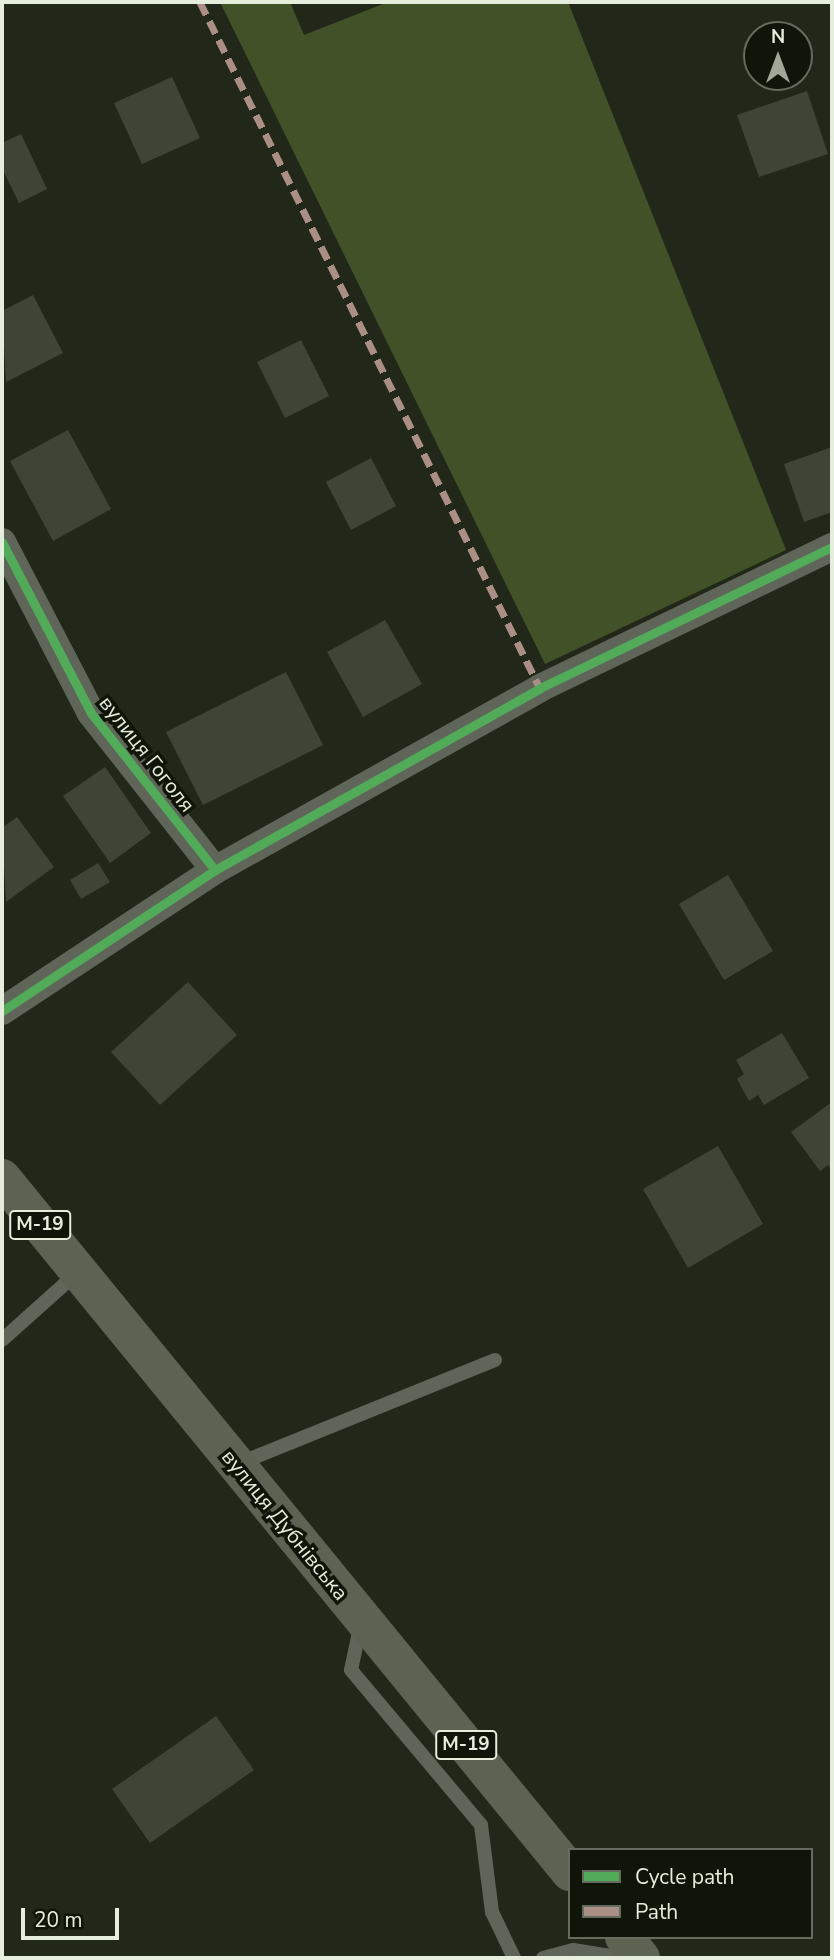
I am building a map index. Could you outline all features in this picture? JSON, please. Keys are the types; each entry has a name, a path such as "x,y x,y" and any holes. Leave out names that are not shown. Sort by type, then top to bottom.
{"highway":[{"name":"вулиця Дубнівська","path":"2,1178 568,1870"},
{"path":"626,1939 641,1958"}],"street":[{"name":"вулиця Гоголя","path":"2,542 91,713 215,870"},
{"path":"2,1011 215,870 540,688 832,547"}],"lane":[{"path":"2,1340 78,1272"},
{"path":"236,1465 495,1360"},
{"path":"361,1618 351,1670 481,1825 492,1912 514,1958"},
{"path":"543,1958 573,1950 624,1958"}],"green space":[{"path":"220,2 290,2 304,35 388,2 568,2 786,550 545,664"}],"building":[{"path":"172,77 200,138 142,164 114,103"},
{"path":"807,91 828,154 759,177 737,115"},
{"path":"21,134 47,189 19,203 2,168 2,143"},
{"path":"33,295 63,353 6,382 2,311"},
{"path":"301,340 329,396 285,418 257,362"},
{"path":"68,430 111,509 53,541 10,461"},
{"path":"832,447 832,512 804,522 784,464"},
{"path":"371,458 396,506 351,530 326,482"},
{"path":"385,620 422,684 363,717 327,652"},
{"path":"286,672 323,745 203,805 166,732"},
{"path":"105,767 151,833 110,863 63,796"},
{"path":"17,817 54,867 6,902 2,828"},
{"path":"98,863 110,882 81,899 70,880"},
{"path":"728,875 773,951 724,980 679,904"},
{"path":"188,982 237,1035 160,1105 111,1052"},
{"path":"782,1033 809,1078 764,1105 758,1095 749,1101 737,1079 744,1074 736,1060"},
{"path":"832,1102 832,1170 828,1165 820,1171 791,1132"},
{"path":"718,1146 763,1224 688,1268 643,1189"},
{"path":"216,1716 254,1770 150,1843 112,1789"}],"marked path":[{"path":"200,2 540,688"}],"cycle path":[{"path":"2,542 91,713 215,870"},
{"path":"2,1011 215,870 540,688 832,547"}]}
